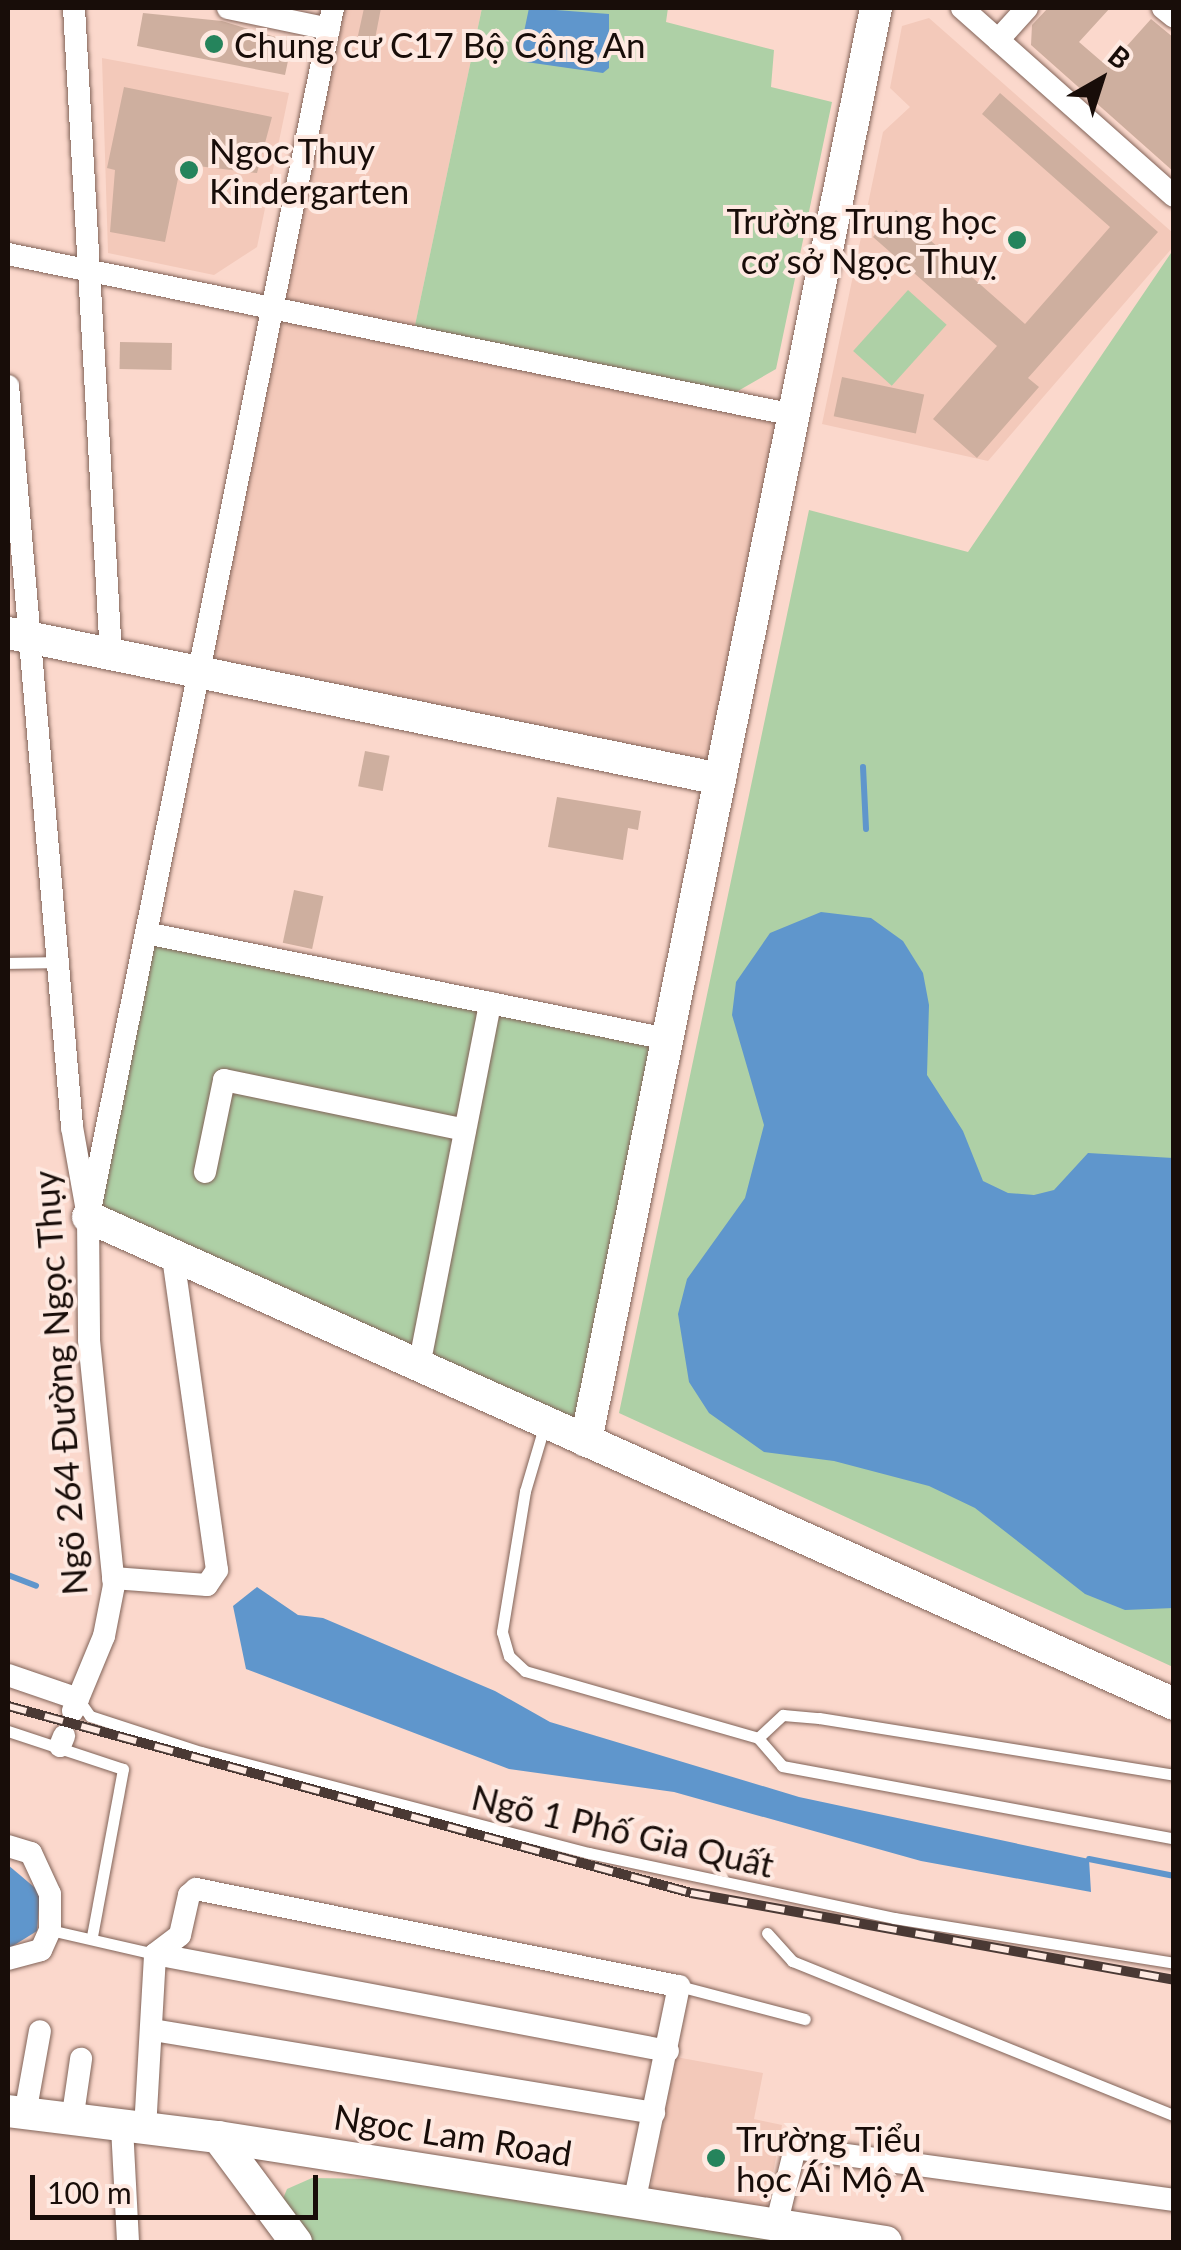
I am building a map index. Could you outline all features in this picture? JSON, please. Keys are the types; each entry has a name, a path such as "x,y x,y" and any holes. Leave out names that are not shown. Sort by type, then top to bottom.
{"street":[{"path":"74,8 112,654"},
{"path":"228,8 331,18 88,1217 1174,1704"},
{"path":"586,1441 876,8"},
{"path":"962,8 1174,196"},
{"path":"998,40 1027,8"},
{"path":"1163,8 1174,17"},
{"path":"8,254 794,415"},
{"name":"Ngõ 264 Đường Ngọc Thụy","path":"8,386 20,636 62,962 72,1127 88,1217 90,1340 113,1578 113,1606 76,1705"},
{"path":"20,636 720,780"},
{"path":"146,933 667,1039"},
{"path":"418,1366 490,1003"},
{"path":"206,1172 224,1080 466,1130"},
{"path":"113,1578 207,1585 217,1570 173,1255"},
{"path":"8,1675 76,1705"},
{"path":"8,1846 31,1854 50,1894 50,1930 41,1950 8,1959"},
{"path":"155,1954 180,1936 188,1895 196,1890 678,1986 668,2051 634,2203"},
{"path":"128,2242 133,2128 154,2030 155,1954"},
{"path":"155,1954 668,2051"},
{"path":"154,2030 654,2113"},
{"path":"16,2112 40,2031"},
{"path":"72,2121 81,2059"},
{"name":"Ngoc Lam Road","path":"16,2112 218,2138 886,2242"},
{"path":"218,2138 262,2191 296,2242"},
{"path":"262,2191 257,2166 277,2147"},
{"path":"776,2222 795,2148 1174,2200"}],"lane":[{"path":"8,963 62,962"},
{"path":"545,1422 525,1491 502,1632 510,1656 525,1671 758,1738 782,1766 1174,1839"},
{"name":"Ngõ 1 Phố Gia Quất","path":"76,1705 90,1716 200,1752 589,1852 894,1918 1174,1962"},
{"path":"758,1738 783,1715 819,1718 1174,1775"},
{"path":"8,1731 62,1740 124,1769 92,1936"},
{"path":"50,1930 92,1936 155,1954"},
{"path":"768,1933 792,1961 1174,2115"},
{"path":"678,1986 805,2019"}],"shaded area":[{"path":"333,8 482,8 414,330 794,415 720,779 199,673"},
{"name":"Trường Trung học cơ sở Ngọc Thuỵ","path":"929,18 1173,233 1173,247 988,461 822,424 883,132 910,107 890,88 902,26"},
{"name":"Ngoc Thuy Kindergarten","path":"102,58 289,93 257,247 214,275 108,253"},
{"name":"Trường Tiểu học Ái Mộ A","path":"676,2057 763,2073 754,2119 782,2125 766,2211 650,2192"}],"green space":[{"path":"482,8 668,8 666,22 774,50 771,87 832,102 776,369 731,395 414,330"},
{"path":"1173,250 1173,1667 619,1413 809,510 968,552"},
{"path":"908,290 947,325 892,386 853,351"},
{"path":"146,933 667,1039 586,1441 88,1217"},
{"path":"312,2178 382,2179 784,2242 308,2242 282,2201 287,2189"}],"water":[{"path":"529,8 609,14 609,68 603,73 526,62 519,56"},
{"path":"821,912 871,918 903,941 923,973 929,1005 927,1075 963,1131 983,1181 1008,1193 1034,1195 1054,1190 1088,1153 1173,1158 1173,1608 1125,1610 1085,1594 975,1508 929,1486 834,1461 764,1452 709,1413 689,1382 678,1314 687,1279 745,1198 764,1125 732,1015 736,982 770,933"},
{"path":"257,1587 298,1615 323,1618 495,1691 550,1722 799,1797 1089,1859 1091,1892 921,1861 674,1792 509,1769 246,1669 233,1606"},
{"path":"8,1865 40,1892 37,1931 8,1949"}],"building":[{"path":"364,8 381,8 374,44 357,40"},
{"path":"1048,8 1110,8 1079,42 1108,67 1151,19 1174,38 1174,172 1031,45 1032,25"},
{"name":"Chung cư C17 Bộ Công An","path":"143,13 222,21 292,42 285,75 137,46"},
{"path":"124,87 272,117 257,173 181,164 165,242 110,232 115,170 107,168"},
{"path":"1000,93 1158,232 1028,378 1039,387 977,458 933,419 997,346 873,237 896,210 1025,324 1110,227 982,114"},
{"path":"120,342 172,343 172,370 120,369"},
{"path":"842,377 924,394 916,434 834,416"},
{"path":"365,751 390,756 383,791 358,786"},
{"path":"557,797 641,811 638,830 628,828 623,860 548,847"},
{"path":"294,890 323,896 312,949 283,943"}],"waterway":[{"path":"863,767 866,829"},
{"path":"8,1575 36,1586"},
{"path":"1089,1859 1174,1876"}],"railway":[{"path":"8,1706 691,1893 1174,1980"}],"place":[{"name":"Chung cư C17 Bộ Công An","path":"214,44"},
{"name":"Ngoc Thuy Kindergarten","path":"189,170"},
{"name":"Trường Trung học cơ sở Ngọc Thuỵ","path":"1017,240"},
{"name":"Trường Tiểu học Ái Mộ A","path":"716,2158"}]}
